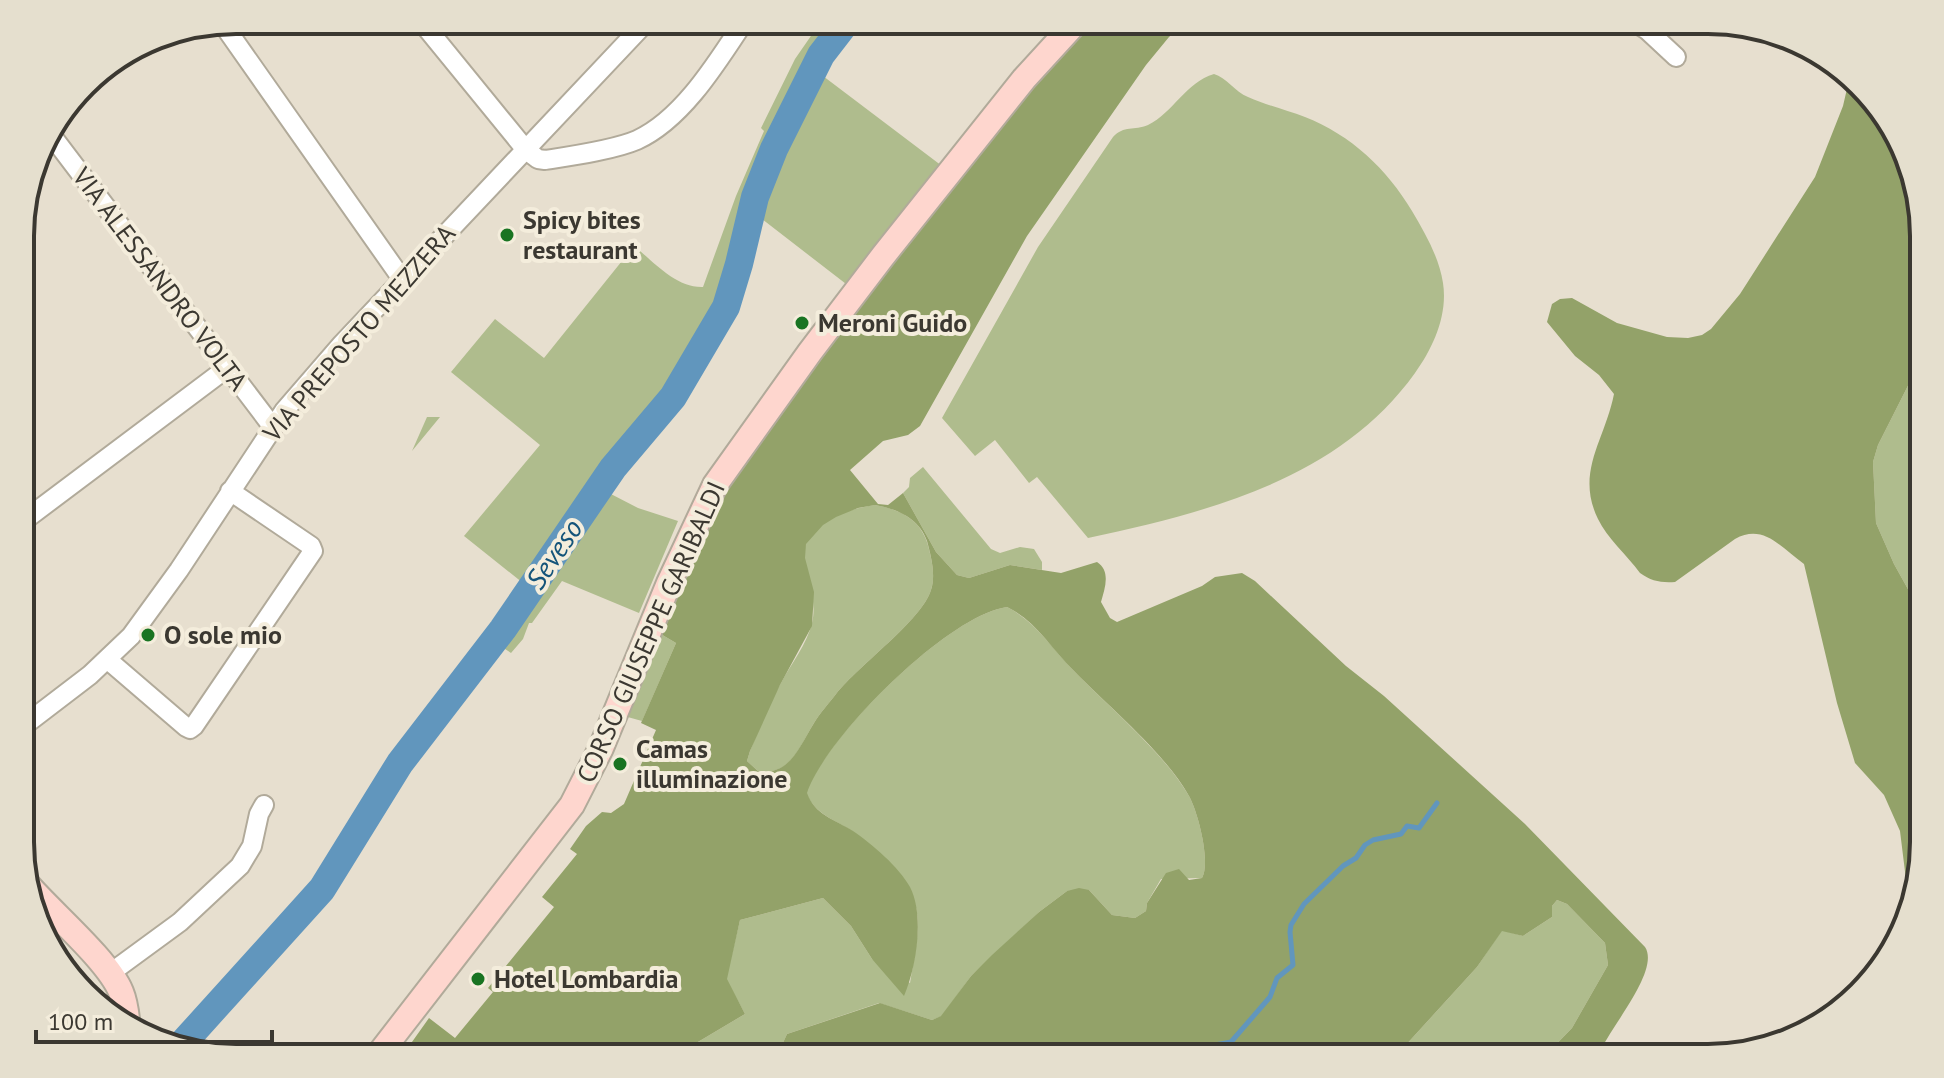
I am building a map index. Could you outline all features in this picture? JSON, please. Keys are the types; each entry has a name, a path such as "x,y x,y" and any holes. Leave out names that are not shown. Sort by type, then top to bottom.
{"main road":[{"name":"CORSO GIUSEPPE GARIBALDI","path":"387,1044 572,805 601,748 669,583 715,485 883,256 1024,79 1065,34"},
{"path":"45,907 114,994"}],"street":[{"path":"230,34 402,279"},
{"path":"431,34 526,150 545,160 639,139 690,97 735,34"},
{"name":"VIA PREPOSTO MEZZERA","path":"34,718 108,660 147,617 272,426 402,279 635,34"},
{"path":"1651,34 1676,57"},
{"name":"VIA ALESSANDRO VOLTA","path":"57,143 272,426"},
{"path":"34,513 227,368"},
{"path":"108,660 186,727 192,727 313,551 311,546 230,491"},
{"path":"114,994 180,922 240,866 252,846 264,805"}],"green space":[{"path":"812,34 827,34 794,88 754,171 714,309 671,385 602,466 523,583 464,536 540,445 451,372 495,319 544,358 634,246 675,279 703,287 736,196 764,131 761,128 795,59"},
{"path":"1083,34 1172,34 1146,65 1027,236 920,426 908,435 883,441 850,470 878,504 888,505 903,493 936,552 957,575 969,578 1010,565 1061,573 1097,562 1105,575 1101,602 1110,618 1117,622 1202,586 1215,577 1242,573 1255,581 1525,824 1645,947 1648,958 1646,971 1604,1044 1557,1044 1572,1028 1608,965 1605,943 1567,904 1557,900 1552,906 1552,917 1523,936 1502,931 1477,967 1407,1044 782,1044 787,1034 880,1003 932,1020 941,1016 971,976 992,955 1067,891 1079,888 1089,890 1112,915 1135,918 1146,911 1147,903 1166,873 1179,869 1189,880 1202,878 1205,861 1199,825 1193,803 1179,780 1034,627 1007,607 982,615 953,632 892,682 838,742 818,770 807,793 820,812 853,831 884,856 910,887 915,899 918,927 912,971 904,996 872,959 851,926 823,898 740,920 727,979 745,1014 695,1044 411,1044 429,1018 455,1038 493,992 488,988 554,907 542,897 577,854 570,849 586,826 602,812 611,813 624,804 656,730 641,723 676,643 659,633 722,491 1004,117","holes":["875,505 899,512 919,526 927,541 933,578 925,602 916,615 846,682 816,719 787,764 779,769 759,772 747,761 750,751 780,685 812,626 814,592 805,558 806,544 823,525 858,508"]},
{"path":"1214,74 1248,97 1305,117 1338,133 1379,168 1412,211 1435,255 1443,283 1441,319 1422,363 1384,409 1349,440 1310,465 1268,486 1225,502 1088,538 1037,477 1029,483 995,440 975,456 942,418 1038,247 1113,137 1121,131 1143,127 1157,120 1187,90"},
{"path":"823,76 942,166 850,287 758,216 773,176"},
{"path":"1847,89 1883,135 1903,184 1910,223 1910,382 1878,445 1873,462 1876,523 1910,593 1910,855 1906,879 1900,831 1884,795 1855,763 1837,703 1804,564 1772,540 1755,534 1735,539 1675,582 1656,581 1640,573 1607,533 1592,502 1590,486 1594,456 1614,394 1599,375 1575,356 1547,322 1552,304 1560,299 1572,298 1617,323 1667,337 1688,338 1711,329 1740,294 1815,177"},
{"path":"1910,382 1910,593 1876,523 1873,462 1878,445"},
{"path":"427,417 440,417 412,451"},
{"path":"923,467 991,549 1000,553 1020,547 1034,549 1042,562 1042,570 1010,565 969,578 957,575 936,552 903,493 909,487 910,478"},
{"path":"607,492 638,508 678,521 639,613 562,581 529,623 523,639 511,653 502,647"},
{"path":"875,505 907,516 919,527 927,542 932,566 931,590 916,615 836,694 787,764 779,769 759,772 747,761 750,751 772,700 803,646 812,623 813,602 805,560 806,543 826,521"},
{"path":"1007,607 1035,627 1166,764 1193,803 1204,849 1202,878 1161,879 1147,903 1146,911 1135,918 1112,915 1089,890 1067,891 1039,912 971,976 942,1016 932,1020 879,1003 787,1034 782,1044 695,1044 745,1014 726,979 740,920 823,898 851,926 872,959 910,983 918,931 915,902 909,888 885,859 856,834 820,812 806,793 837,742 862,712 922,655 982,615"},
{"path":"659,633 676,643 642,721 624,716"},
{"path":"1557,900 1567,904 1605,943 1608,965 1572,1028 1557,1044 1407,1044 1477,967 1502,930 1523,936 1552,917 1552,906"}],"waterway":[{"name":"Seveso","path":"188,1038 322,889 400,763 503,629 613,468 673,397 726,307 755,197 774,149 821,55 837,34"},
{"path":"1220,1044 1231,1042 1270,997 1277,978 1293,965 1291,925 1304,904 1343,866 1356,858 1365,845 1373,840 1401,834 1407,826 1419,828 1437,803"}],"place":[{"name":"Spicy bites restaurant","path":"507,235"},
{"name":"Meroni Guido","path":"802,323"},
{"name":"O sole mio","path":"148,635"},
{"name":"Camas illuminazione","path":"620,764"},
{"name":"Hotel Lombardia","path":"478,979"}]}
